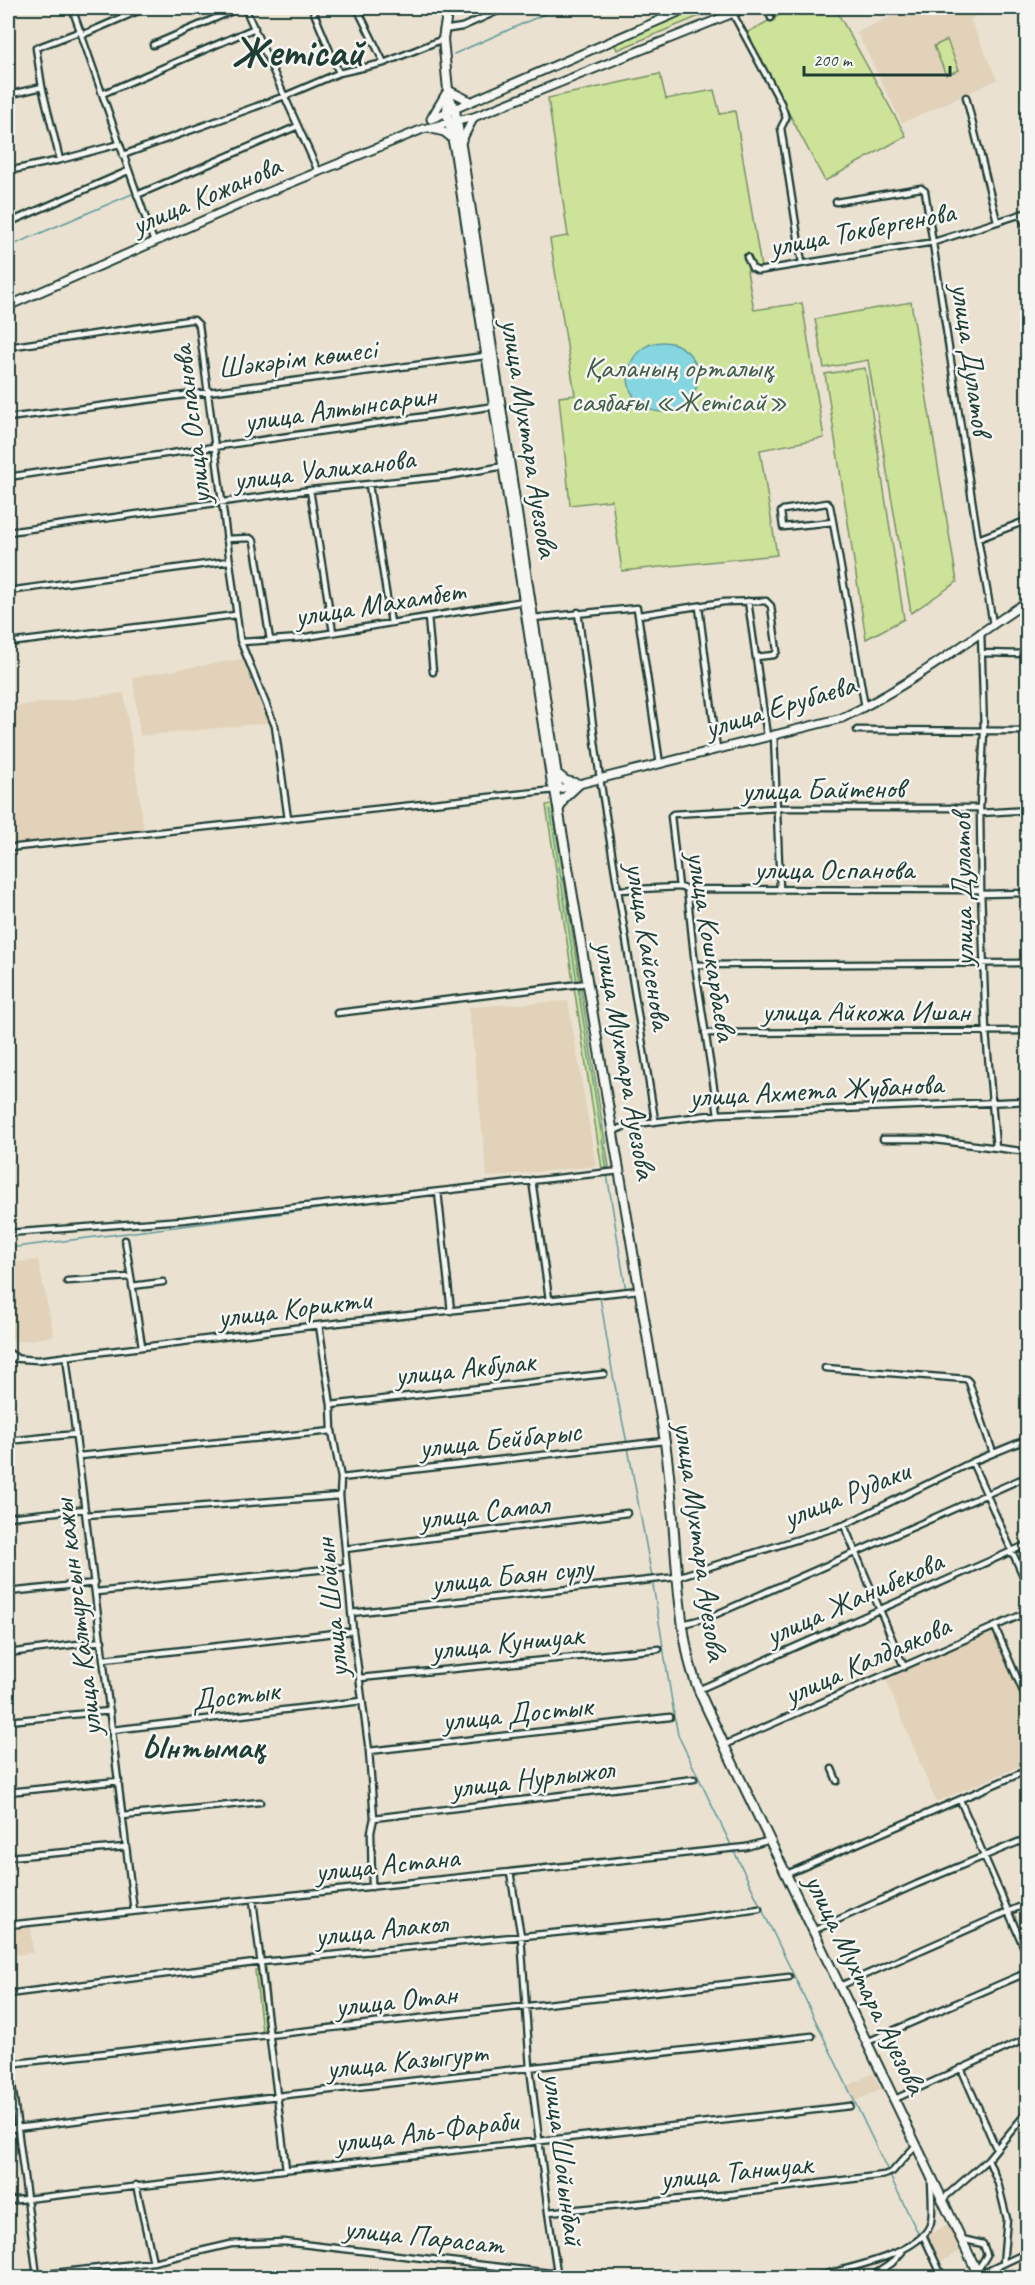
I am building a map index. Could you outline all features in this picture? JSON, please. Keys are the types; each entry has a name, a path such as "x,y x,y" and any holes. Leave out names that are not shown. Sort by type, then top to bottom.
{"main road":[{"name":"улица Мухтара Ауезова","path":"448,8 443,39 452,122 507,465 526,600 558,782 555,790"},
{"name":"улица Мухтара Ауезова","path":"456,142 485,356 497,406"},
{"name":"улица Мухтара Ауезова","path":"530,618 552,784 559,811 589,983 612,1136 620,1171 664,1441 676,1577 688,1656 698,1690 979,2275"},
{"path":"556,774 566,781 579,784"},
{"path":"559,811 564,798 579,784"}],"street":[{"path":"72,8 154,242"},
{"path":"60,160 42,87 36,48 145,8"},
{"path":"153,45 239,8"},
{"path":"245,8 318,171"},
{"path":"312,8 339,73"},
{"path":"357,8 384,63"},
{"path":"443,30 462,27 505,8"},
{"path":"431,119 688,8"},
{"name":"улица Кожанова","path":"8,306 318,171 426,129 474,117 746,8"},
{"path":"767,8 771,18"},
{"path":"733,14 781,104 786,118 781,128 802,263"},
{"path":"102,94 255,28"},
{"path":"123,155 285,96 339,73 384,63 443,39"},
{"path":"584,54 591,69"},
{"path":"8,94 42,87"},
{"path":"448,92 470,101"},
{"name":"улица Кожанова","path":"426,129 448,92"},
{"path":"966,98 997,221"},
{"path":"8,115 10,130"},
{"path":"426,129 444,132 456,142 474,117"},
{"path":"137,195 298,126"},
{"path":"8,171 119,144"},
{"path":"8,223 128,171"},
{"name":"улица Дулатов","path":"836,202 924,188 993,624"},
{"name":"улица Токбергенова","path":"747,257 755,271 934,242 1028,212"},
{"path":"1021,214 1028,232"},
{"name":"улица Оспанова","path":"8,347 194,320 200,325 240,640 275,726 288,819"},
{"name":"Шәкәрім көшесі","path":"8,418 485,356"},
{"name":"улица Алтынсарин","path":"8,477 497,406"},
{"name":"улица Уалиханова","path":"8,532 310,490 448,476 507,465"},
{"path":"369,485 392,623"},
{"path":"310,490 333,632"},
{"path":"833,522 783,527 781,512 827,503 830,506 833,522 865,707"},
{"path":"978,539 1028,520"},
{"path":"226,539 250,538 254,541 270,640"},
{"path":"8,591 229,561"},
{"name":"улица Махамбет","path":"242,642 333,632 526,600"},
{"path":"748,601 770,735 778,808 780,890"},
{"path":"639,615 764,601 771,606 777,651 774,655 756,657"},
{"name":"улица Ерубаева","path":"555,790 842,718 865,707 1028,601"},
{"path":"699,607 717,749"},
{"path":"530,618 635,608 639,615 660,764"},
{"name":"улица Кайсенова","path":"578,612 600,779 655,1120"},
{"path":"8,643 236,615"},
{"path":"428,617 433,672"},
{"name":"улица Дулатов","path":"981,631 984,732 980,809 981,892 986,1032 996,1148"},
{"path":"983,653 1028,654"},
{"path":"857,730 1028,731"},
{"path":"8,849 555,790"},
{"name":"улица Байтенов","path":"671,820 673,814 778,808 1028,810"},
{"name":"улица Кошкарбаева","path":"671,820 679,887 687,889 695,965 718,1114"},
{"path":"619,890 679,887"},
{"name":"улица Оспанова","path":"687,889 1028,893"},
{"path":"695,965 1028,963"},
{"path":"337,1012 589,983"},
{"name":"улица Айкожа Ишан","path":"705,1033 1028,1031"},
{"name":"улица Ахмета Жубанова","path":"612,1136 616,1130 628,1125 718,1114 1028,1101"},
{"path":"883,1139 928,1139 1028,1152"},
{"path":"8,1233 183,1220 620,1171"},
{"path":"532,1182 549,1299"},
{"path":"438,1192 451,1311"},
{"path":"125,1240 142,1346"},
{"path":"67,1281 130,1277"},
{"path":"132,1286 163,1282"},
{"name":"улица Корикти","path":"8,1358 38,1360 319,1325 639,1290"},
{"name":"улица Шойын","path":"319,1325 331,1404 332,1431 341,1478 340,1496 351,1613 369,1751 374,1818 371,1832 372,1887"},
{"path":"8,1352 17,1358"},
{"name":"улица Калтурсын кажы","path":"66,1356 134,1911"},
{"path":"825,1368 966,1379 993,1453"},
{"name":"улица Акбулак","path":"331,1404 604,1374"},
{"path":"79,1456 332,1431"},
{"path":"8,1441 76,1434"},
{"name":"улица Рудаки","path":"676,1577 844,1525 972,1462 1028,1439"},
{"name":"улица Бейбарыс","path":"341,1478 664,1441"},
{"path":"972,1462 1028,1587"},
{"path":"683,1624 710,1617 1028,1476"},
{"path":"8,1517 340,1496"},
{"name":"улица Самал","path":"345,1549 627,1513"},
{"path":"844,1525 904,1667"},
{"name":"улица Жанибекова","path":"698,1690 1028,1544"},
{"path":"96,1592 347,1567"},
{"name":"улица Баян сулу","path":"351,1613 676,1577"},
{"path":"8,1592 95,1583"},
{"name":"улица Калдаякова","path":"724,1745 1028,1612"},
{"path":"995,1627 1028,1703"},
{"path":"104,1659 353,1631"},
{"path":"8,1653 102,1641"},
{"name":"улица Куншуак","path":"360,1678 659,1648"},
{"name":"Достык","path":"112,1730 362,1701"},
{"path":"8,1721 110,1711"},
{"name":"улица Достык","path":"369,1751 670,1717"},
{"path":"831,1769 837,1781"},
{"path":"787,1874 1028,1770"},
{"name":"улица Нурлыжол","path":"374,1818 694,1779"},
{"path":"8,1792 119,1781"},
{"path":"960,1800 1028,1957"},
{"path":"123,1816 260,1802"},
{"path":"813,1931 1028,1838"},
{"name":"улица Астана","path":"8,1925 732,1848 770,1840"},
{"path":"8,1857 126,1847"},
{"name":"улица Шойынбай","path":"510,1872 521,1936 530,2068 557,2272"},
{"path":"253,1900 286,2169"},
{"path":"840,1986 1028,1903"},
{"name":"улица Алакол","path":"8,1994 262,1962 673,1921 759,1909"},
{"path":"867,2042 1028,1972"},
{"name":"улица Отан","path":"8,2063 789,1977"},
{"name":"улица Казыгурт","path":"8,2128 812,2036"},
{"path":"895,2099 1028,2038"},
{"path":"8,2053 37,2276 153,2262 136,2185"},
{"path":"961,2068 996,2148"},
{"name":"улица Аль-Фараби","path":"8,2201 540,2139 850,2106"},
{"path":"943,2199 988,2158 1028,2111"},
{"name":"улица Таншуак","path":"548,2212 733,2193 889,2173 917,2144"},
{"path":"988,2158 1008,2219 1003,2264"},
{"path":"869,2277 892,2263 921,2237 930,2224 931,2174"},
{"path":"921,2237 943,2277"},
{"path":"962,2239 983,2244 987,2255 979,2275"},
{"name":"улица Парасат","path":"153,2262 231,2244 284,2242 594,2277"},
{"path":"810,2277 878,2260 905,2249"},
{"path":"979,2275 1028,2252"},
{"path":"878,2260 882,2269"},
{"path":"991,2270 995,2277"}],"shaded area":[{"path":"910,8 993,8 970,19 997,80 902,123 857,32"},
{"path":"242,659 269,723 140,736 133,677"},
{"path":"124,693 145,836 8,851 8,707"},
{"path":"568,1001 596,1166 487,1177 469,1007"},
{"path":"38,1260 54,1336 15,1342 8,1337 8,1263"},
{"path":"1027,1312 1027,1381 1020,1383 1022,1313"},
{"path":"994,1630 1027,1709 1027,1763 936,1802 885,1677"},
{"path":"31,1927 33,1953 8,1955 8,1929"},
{"path":"873,2073 881,2089 855,2101 848,2086"},
{"path":"950,2223 963,2250 940,2262 929,2242 929,2235"}],"green space":[{"path":"677,8 719,8 617,50 611,36"},
{"path":"793,8 835,8 906,136 825,181 746,33"},
{"path":"947,40 959,70 946,75 934,46"},
{"name":"Қаланың орталық саябағы «Жетісай»","path":"660,74 666,99 714,90 720,114 735,111 761,267 747,271 754,310 802,303 824,438 760,450 777,555 622,571 612,500 570,505 559,397 575,395 550,239 568,236 548,98"},
{"path":"911,302 957,582 911,613 868,360 824,368 815,319"},
{"path":"865,368 904,619 866,639 825,374"},
{"path":"552,804 609,1167 602,1169 546,805"},
{"path":"266,1968 272,2029 262,2031 255,1970"}],"water":[{"path":"663,342 676,345 688,352 695,364 698,377 695,390 688,402 676,409 663,412 650,409 638,402 631,390 628,377 631,364 638,352 650,345"}],"waterway":[{"path":"454,54 558,8"},
{"path":"8,247 291,126"},
{"path":"550,809 577,982"},
{"path":"578,987 607,1170"},
{"path":"607,1174 626,1291"},
{"path":"440,1194 488,1188"},
{"path":"8,1248 436,1194"},
{"path":"618,1295 600,1297 627,1443"},
{"path":"628,1448 652,1577"},
{"path":"653,1585 674,1714"},
{"path":"675,1719 678,1735 888,2171"},
{"path":"890,2176 940,2278"},
{"path":"291,2278 303,2273 334,2278"}],"district":[{"name":"Жетісай","path":"298,52"},
{"name":"Ынтымақ","path":"204,1747"}]}
